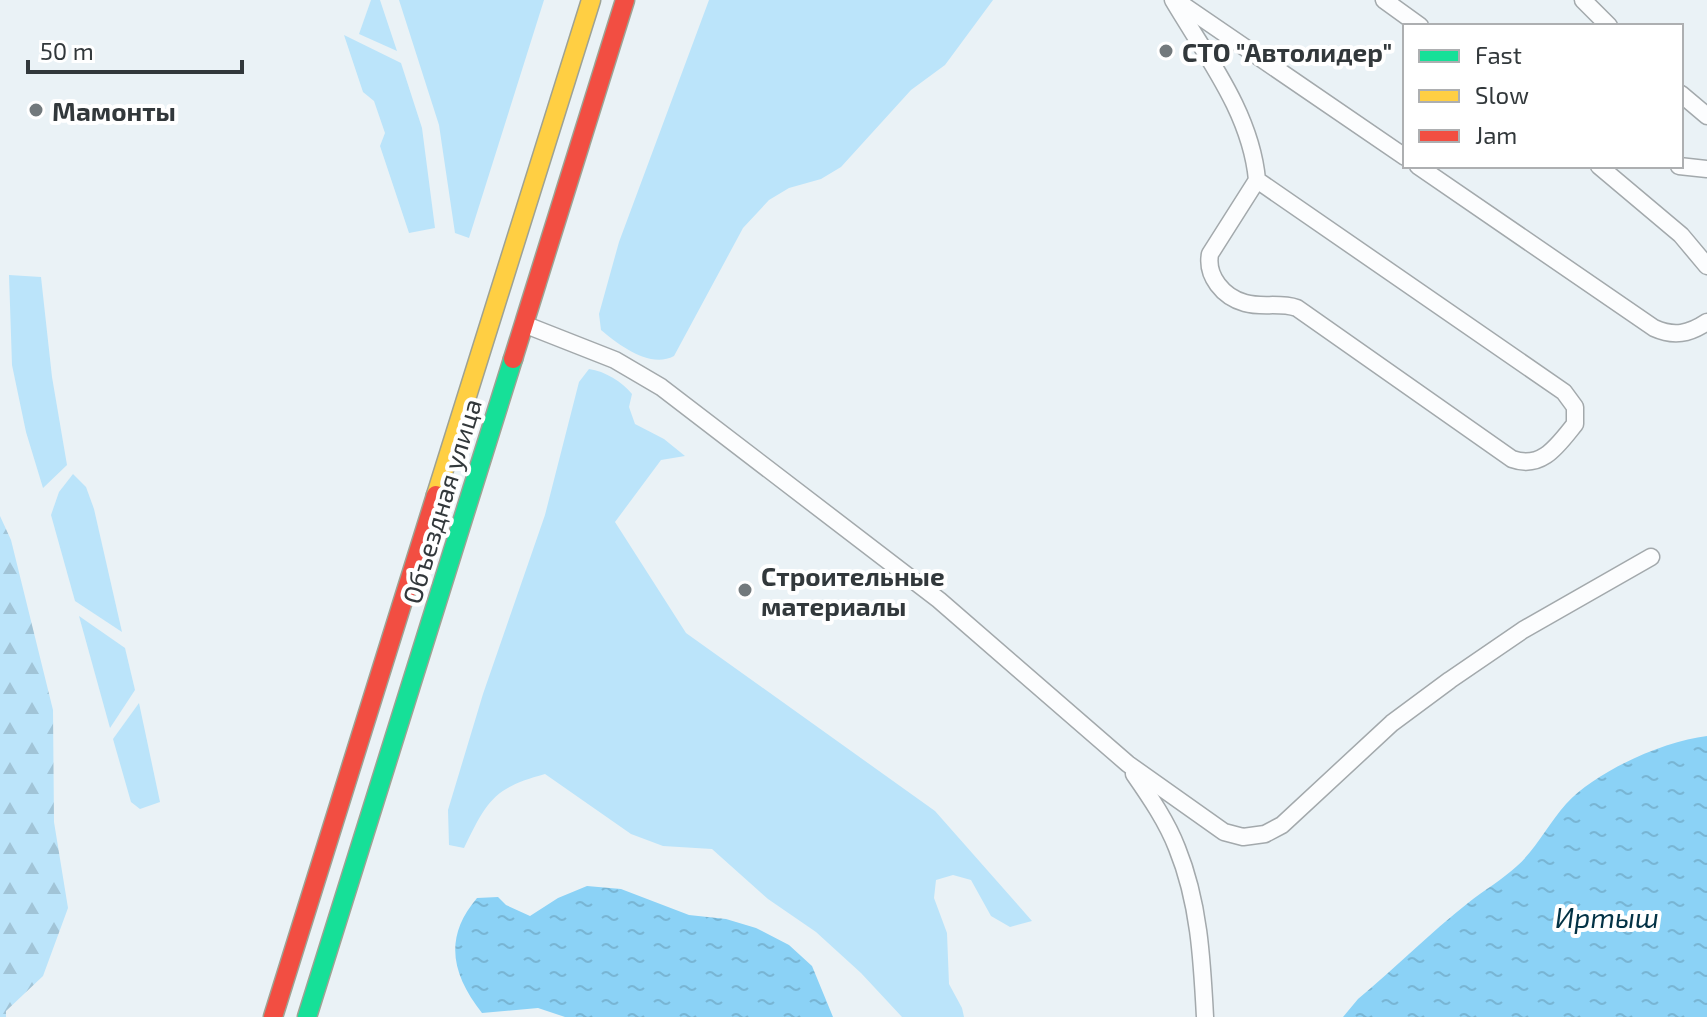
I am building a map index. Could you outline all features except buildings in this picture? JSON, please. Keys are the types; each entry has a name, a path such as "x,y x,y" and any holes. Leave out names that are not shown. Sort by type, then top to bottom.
{"main road":[{"name":"Объездная улица","path":"273,1017 591,0"},
{"name":"Объездная улица","path":"307,1017 625,0"}],"lane":[{"path":"1174,0 1403,156"},
{"path":"1174,0 1237,108 1251,143 1257,180 1210,254 1208,265 1211,276 1220,287 1242,302 1284,304 1297,308 1512,459 1524,464 1535,463 1546,456 1575,424 1575,407 1564,392 1257,180"},
{"path":"1384,0 1417,24"},
{"path":"1583,0 1607,24"},
{"path":"1683,96 1707,116"},
{"path":"1683,166 1707,169"},
{"path":"1421,168 1654,328 1674,335 1696,329 1707,322"},
{"path":"1601,168 1681,235 1707,266"},
{"path":"524,325 615,360 661,387 939,600 1128,764 1224,832 1243,837 1265,834 1282,825 1392,723 1450,680 1523,630 1651,557"},
{"path":"1128,764 1177,845 1185,870 1198,918 1205,1017"}],"green space":[{"path":"371,0 380,0 397,51 359,34"},
{"path":"399,0 544,0 469,238 455,233 439,125"},
{"path":"709,0 993,0 945,65 911,90 841,167 821,179 789,188 769,200 743,228 674,356 655,360 635,354 608,336 601,330 599,314 619,242"},
{"path":"344,35 401,63 422,128 435,228 409,233 380,146 385,133 374,101 363,92"},
{"path":"9,275 41,277 52,377 67,465 43,488 26,432 12,365"},
{"path":"589,369 623,385 632,394 629,407 635,424 664,439 685,456 661,460 615,522 686,633 935,811 1032,921 1010,927 991,916 971,880 953,875 936,880 934,898 947,933 949,984 964,1017 902,1017 861,973 816,932 768,899 712,849 663,846 631,834 545,774 514,785 494,799 464,848 449,845 448,810 483,694 545,515 579,382"},
{"path":"73,474 86,487 94,509 122,632 75,601 51,515 59,492"},
{"path":"0,516 11,540 53,710 54,822 68,908 43,976 6,1011 6,1017 0,1017"},
{"path":"79,616 125,648 135,690 110,728"},
{"path":"139,703 160,802 140,809 131,802 113,739"}],"water":[{"name":"Иртыш","path":"1707,736 1707,1017 1343,1017 1358,999 1440,926 1517,866 1579,792 1612,769 1651,751"},
{"path":"587,886 621,889 689,915 726,919 756,928 789,945 812,966 833,1017 565,1017 538,1008 482,1013 464,985 456,956 459,928 477,898 498,897 506,905 530,916 558,898"}],"traffic: fast":[{"path":"307,1017 513,359"}],"traffic: slow":[{"path":"436,495 591,0"}],"traffic: jam":[{"path":"513,359 625,0"},
{"path":"273,1017 436,495"}],"place":[{"name":"СТО \"Автолидер\"","path":"1166,51"},
{"name":"Мамонты","path":"36,110"},
{"name":"Строительные материалы","path":"745,590"}]}
